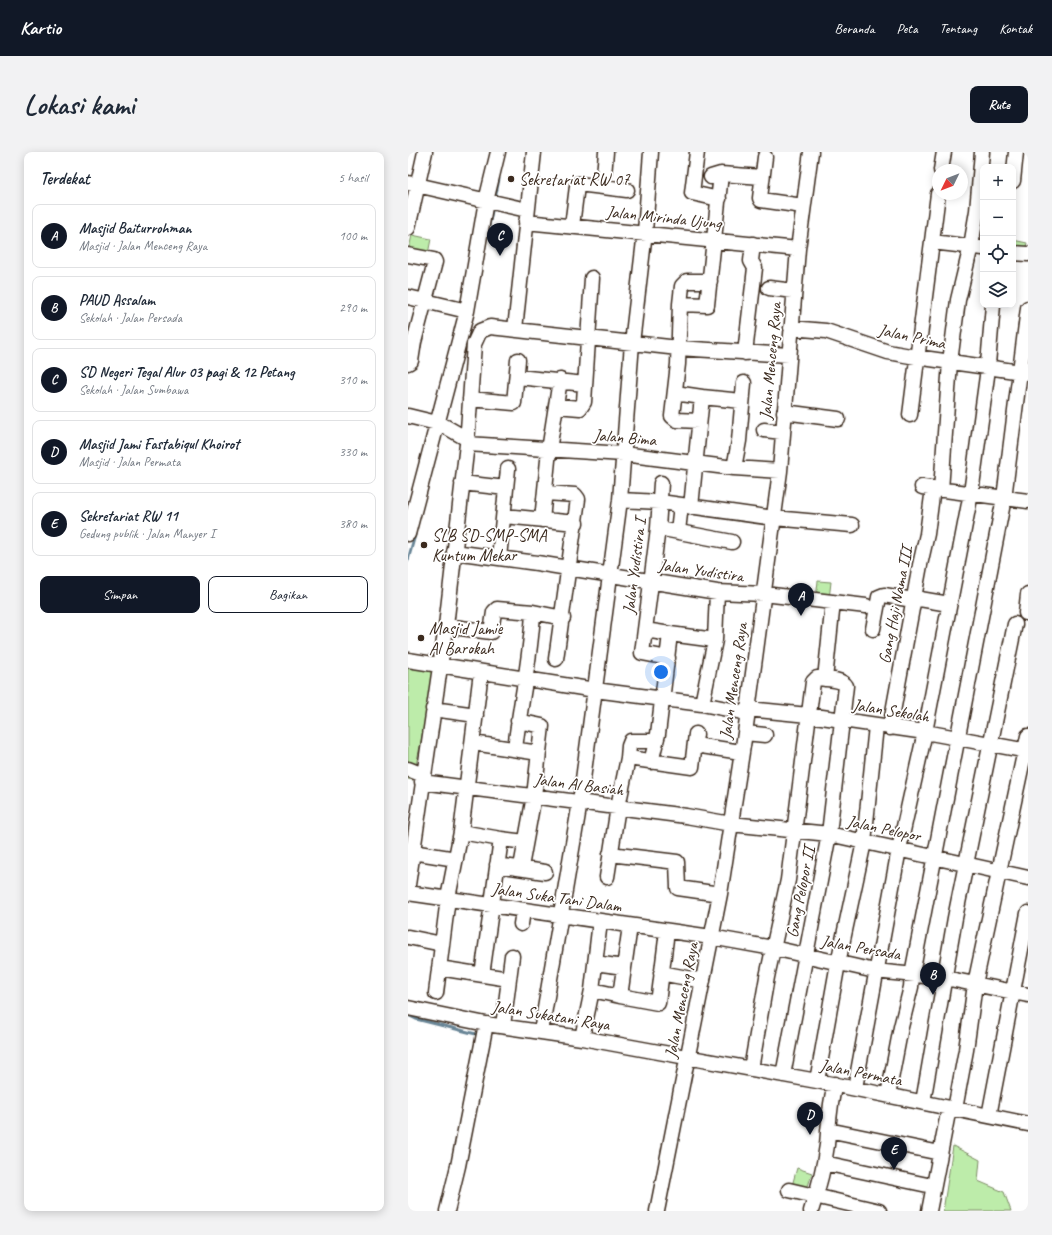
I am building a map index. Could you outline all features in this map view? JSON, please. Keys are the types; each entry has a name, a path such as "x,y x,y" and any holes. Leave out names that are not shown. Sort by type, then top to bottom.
{"street":[{"path":"408,228 413,184 425,152"},
{"path":"408,885 446,626 467,442 474,344 467,311 491,203 498,152"},
{"path":"515,329 534,152"},
{"path":"603,187 606,152"},
{"path":"541,1032 580,802 620,500 632,343 645,232 651,152"},
{"path":"680,304 707,305 715,240 719,199 697,152"},
{"name":"Jalan Menceng Raya","path":"657,1211 703,980 706,936 720,894 745,733 780,471 798,249 811,152"},
{"path":"942,164 944,152"},
{"name":"Gang Haji Nama III","path":"817,1081 838,963 864,842 883,727 926,542 932,488 944,429 950,362 958,300 977,247 977,211 982,152"},
{"path":"1015,164 1016,152"},
{"path":"765,157 761,200 803,206"},
{"path":"719,199 693,194 692,191 707,175 762,177"},
{"name":"Jalan Mirinda Ujung","path":"413,184 491,203 527,216 572,226 645,232 798,249"},
{"path":"572,226 578,184 627,190"},
{"path":"910,415 916,357 937,200"},
{"path":"932,242 977,247"},
{"path":"745,353 755,268 751,261 753,244"},
{"path":"1016,253 1028,254"},
{"path":"408,254 434,261 424,301 411,341 411,361 408,363"},
{"path":"556,406 580,408 584,402 592,278"},
{"path":"699,421 673,418 680,304 682,286 684,282 710,281"},
{"path":"768,288 794,291"},
{"path":"408,297 467,311"},
{"path":"855,1088 875,971 881,950 899,849 925,732 971,493 988,367 993,308"},
{"path":"888,1095 901,1026 911,987 912,974 934,857 1004,498 1024,372 1028,308"},
{"path":"470,328 490,327 515,329 678,348 789,355"},
{"path":"408,533 443,425 470,328"},
{"name":"Jalan Prima","path":"791,328 826,332 888,352 1024,372"},
{"path":"470,399 512,404 515,402 518,377 518,360"},
{"path":"518,377 560,380 585,384"},
{"path":"542,520 546,493 549,450 560,380"},
{"path":"734,468 739,441 744,383"},
{"path":"675,393 742,401"},
{"path":"678,531 686,506 695,463 702,397"},
{"path":"784,412 838,419"},
{"name":"Jalan Bima","path":"408,416 443,425 467,442 549,450 623,454 734,468 780,471"},
{"path":"764,430 783,432"},
{"path":"499,558 508,469"},
{"path":"462,483 506,488"},
{"name":"Jalan Yudistira I","path":"661,483 658,528 642,654 668,658"},
{"path":"932,488 1028,501"},
{"path":"546,493 578,496 570,568 556,659"},
{"path":"620,500 660,502 774,518 852,525"},
{"path":"504,516 576,523"},
{"path":"658,528 732,542"},
{"path":"454,552 610,574"},
{"name":"Jalan Yudistira","path":"610,574 717,592 764,594 866,606"},
{"path":"702,704 715,640 717,592"},
{"path":"1026,613 1028,594"},
{"path":"873,629 879,597 884,595 949,604"},
{"path":"750,1069 773,948 788,880 813,681 817,678 825,679 833,602"},
{"path":"446,626 491,632 494,612 496,609 533,612 563,618"},
{"path":"515,749 524,678 532,640 533,612"},
{"path":"923,1102 966,865 1015,624"},
{"path":"645,630 715,640"},
{"path":"651,762 658,734 670,634"},
{"name":"Jalan Sekolah","path":"408,660 595,690 747,711 808,715 925,732 957,739 1026,750"},
{"path":"436,994 448,898 462,832 481,672"},
{"name":"Gang Pelopor II","path":"783,1075 829,834 846,685 825,679"},
{"path":"433,709 476,715"},
{"path":"518,721 542,726 534,796 521,867"},
{"path":"745,733 764,735"},
{"path":"929,1211 932,1186 966,1050 975,984 1028,736"},
{"path":"628,758 692,767 695,740 741,752"},
{"path":"607,877 629,746 632,741 656,741"},
{"path":"473,743 539,753"},
{"name":"Jalan Al Basiah","path":"408,769 423,778 468,788 686,816 731,824"},
{"name":"Jalan Pelopor","path":"731,824 829,834 1028,878"},
{"path":"462,832 525,842"},
{"path":"482,975 492,905 495,868 497,865 501,839"},
{"path":"412,852 456,859"},
{"path":"610,854 677,862 678,888 720,894"},
{"path":"497,865 521,867 545,872"},
{"name":"Jalan Suka Tani Dalam","path":"408,893 492,905 522,917 560,916 706,936"},
{"path":"989,1116 1028,913"},
{"path":"582,1038 592,990 600,921"},
{"path":"620,996 630,926"},
{"path":"592,990 658,1003 667,931"},
{"name":"Jalan Persada","path":"706,936 773,948 875,971 945,978 1028,995"},
{"path":"408,937 442,944"},
{"path":"503,1026 512,956"},
{"path":"595,963 624,967"},
{"path":"439,968 509,980"},
{"path":"661,973 703,980"},
{"name":"Jalan Sukatani Raya","path":"408,1008 486,1024 582,1038 687,1058"},
{"path":"447,1211 458,1166 486,1024"},
{"name":"Jalan Permata","path":"687,1058 835,1084 1028,1124"},
{"path":"811,1211 824,1163 829,1109 835,1084"},
{"path":"828,1130 940,1153"},
{"path":"824,1163 932,1186"},
{"path":"789,1190 879,1211"}],"green space":[{"path":"412,235 431,239 428,254 409,249"},
{"path":"1016,241 1027,243 1025,250 1016,248"},
{"path":"818,581 831,582 829,599 816,598"},
{"path":"408,663 436,669 413,780 408,779"},
{"path":"953,1146 980,1160 978,1181 1004,1192 1011,1211 943,1211"},
{"path":"797,1168 812,1173 806,1193 791,1189"}],"waterway":[{"path":"495,199 499,179"},
{"path":"487,236 493,206"},
{"path":"408,560 415,535"},
{"path":"408,1015 416,1019 480,1035"}],"place":[{"name":"Sekretariat RW 07","path":"511,179"},
{"name":"SD Negeri Tegal Alur 03 pagi & 12 Petang","path":"500,256"},
{"name":"SLB SD-SMP-SMA Kuntum Mekar","path":"424,545"},
{"name":"Masjid Baiturrohman","path":"801,616"},
{"name":"Masjid Jamie Al Barokah","path":"421,638"},
{"name":"PAUD Assalam","path":"933,995"},
{"name":"Masjid Jami Fastabiqul Khoirot","path":"810,1135"},
{"name":"Sekretariat RW 11","path":"894,1170"}]}
